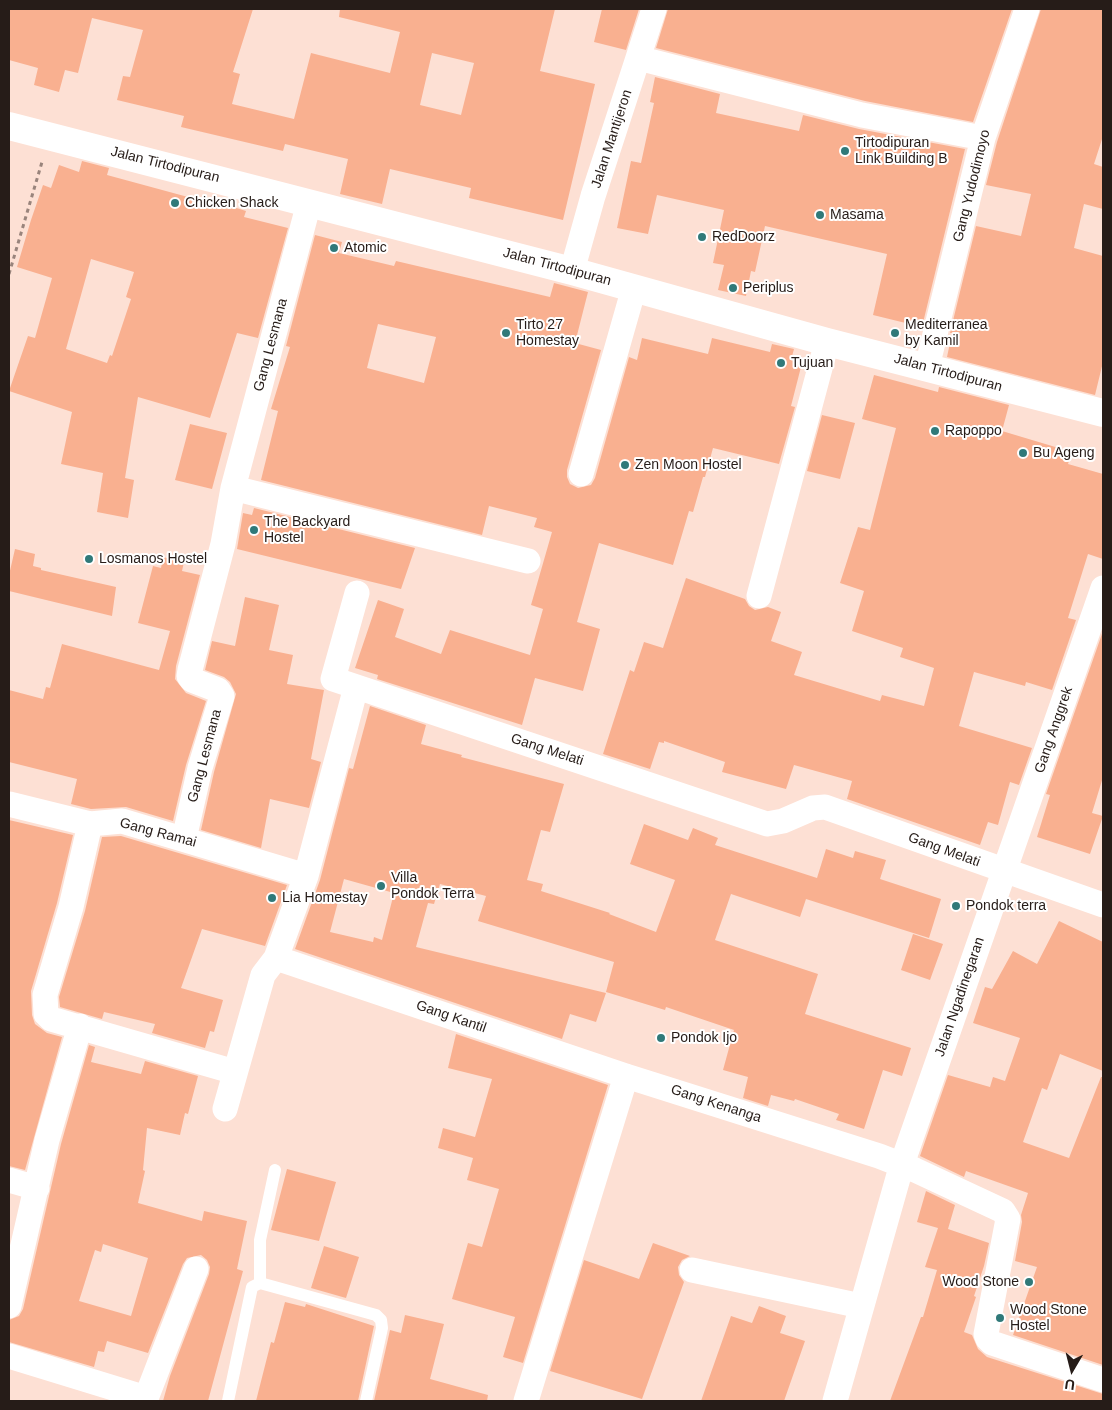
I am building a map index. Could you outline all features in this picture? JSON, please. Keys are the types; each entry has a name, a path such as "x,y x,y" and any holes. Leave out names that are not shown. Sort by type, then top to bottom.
{"street":[{"name":"Jalan Mantijeron","path":"572,271 593,196 654,9"},
{"name":"Gang Yudodimoyo","path":"927,367 983,138 1027,9"},
{"path":"638,58 862,115 983,138"},
{"name":"Jalan Tirtodipuran","path":"9,126 572,271 827,342 1103,411"},
{"name":"Gang Lesmana","path":"184,839 200,768 222,696 218,690 192,680 189,676 223,544 233,488 309,203"},
{"path":"581,474 634,288"},
{"path":"759,596 827,342"},
{"path":"233,488 528,561"},
{"name":"Gang Anggrek","path":"1004,872 1103,588"},
{"name":"Gang Melati","path":"357,593 333,679 767,824 784,821 813,808 825,808 1004,872"},
{"path":"225,1110 263,975 276,958 306,876 356,687"},
{"name":"Gang Ramai","path":"9,804 90,824 122,820 306,876"},
{"path":"90,824 71,907 44,1001 46,1014 51,1019 235,1072"},
{"path":"1004,872 1103,905"},
{"name":"Jalan Ngadinegaran","path":"835,1401 902,1164 1004,872"},
{"name":"Gang Kantil","path":"276,958 626,1076"},
{"path":"9,1306 47,1140 80,1026"},
{"path":"526,1401 626,1076"},
{"name":"Gang Kenanga","path":"626,1076 902,1164 1003,1211 1008,1219 986,1334 992,1343 1103,1380"},
{"path":"9,1180 37,1188"},
{"path":"9,1356 146,1400 196,1269"},
{"path":"692,1270 861,1306"}],"lane":[{"path":"260,1283 260,1240 275,1170"},
{"path":"228,1401 252,1287 260,1283 376,1315 381,1320 382,1328 366,1401"}],"path":[{"path":"9,274 50,136"}],"building":[{"path":"9,9 253,9 233,72 240,74 232,104 294,119 311,53 390,73 400,32 339,17 340,9 555,9 540,71 595,84 563,220 469,198 471,188 390,169 382,204 340,194 348,159 285,144 283,151 181,127 184,116 117,100 123,76 130,77 143,30 92,18 78,73 65,70 59,92 34,85 38,68 9,60","holes":["432,53 474,63 461,115 420,105"]},
{"path":"602,9 639,9 626,50 594,42"},
{"path":"668,9 1012,9 973,122 865,101 656,48"},
{"path":"1041,9 1103,9 1103,136 1094,164 1103,167 1103,209 1084,204 1074,248 1103,256 1103,362 1095,395 947,357 952,333 950,333 976,226 1021,236 1031,194 986,185 997,142"},
{"path":"655,77 720,94 716,113 799,131 803,115 859,129 965,149 922,327 873,315 887,254 765,226 755,272 751,271 746,296 718,290 724,265 713,263 724,210 657,195 648,234 617,228 631,161 641,163 654,103 650,102"},
{"path":"82,161 109,168 107,175 210,203 211,200 246,211 244,217 288,228 258,338 237,333 210,418 138,397 125,478 134,480 128,518 97,512 103,473 61,464 72,412 9,391 28,336 35,338 52,278 17,267 31,220 43,185 51,188 59,165 79,172","holes":["91,259 134,272 126,297 131,299 112,356 110,355 107,363 66,349"]},
{"path":"315,235 342,242 339,253 394,266 396,261 550,297 554,283 588,292 575,343 601,350 567,470 570,484 578,488 591,485 595,478 629,357 637,360 642,338 708,354 712,338 770,352 772,344 794,349 791,360 802,363 791,406 795,407 779,464 713,448 693,512 689,511 673,565 599,543 577,622 600,629 583,691 535,678 522,725 377,679 378,675 355,668 378,600 404,609 395,637 441,654 450,630 530,655 543,609 531,605 552,532 534,527 537,518 489,506 482,535 261,480 278,411 271,409 290,347 286,346","holes":["378,324 436,337 424,383 367,368"]},
{"path":"874,375 938,392 939,387 1009,405 1002,431 1072,452 1068,464 1103,474 1103,559 1088,554 1068,618 1076,620 1052,690 1026,682 1025,686 974,672 959,726 1032,748 1019,785 1010,782 998,825 988,822 980,845 847,799 852,781 794,765 786,789 722,772 725,762 664,741 664,743 659,742 650,769 603,754 630,670 634,672 644,642 663,648 686,578 745,599 749,606 755,610 768,607 781,612 771,641 802,652 794,675 880,701 882,695 924,706 934,668 900,657 903,648 852,631 864,591 840,583 858,527 870,530 896,428 862,419"},
{"path":"822,415 855,423 840,479 807,471"},
{"path":"190,424 227,433 212,489 175,480"},
{"path":"254,508 415,548 401,589 237,549 243,513 252,515"},
{"path":"15,549 35,554 33,566 41,568 41,570 116,587 112,616 9,591 9,575"},
{"path":"163,557 184,562 182,571 200,575 176,666 175,679 186,693 206,701 186,765 173,821 126,807 91,809 71,804 77,779 9,762 9,690 43,699 46,687 50,688 62,644 159,670 170,631 138,623 153,566 161,568"},
{"path":"245,597 279,605 269,650 293,655 287,684 324,690 311,759 321,762 309,808 270,799 261,848 201,830 214,772 236,694 230,682 224,677 205,670 212,641 235,646"},
{"path":"1103,631 1103,777 1092,813 1103,816 1090,854 1037,837 1050,795 1046,794"},
{"path":"370,706 426,725 421,744 462,755 461,757 564,784 550,832 541,830 527,880 543,884 541,891 610,913 656,932 675,880 630,864 644,824 688,840 693,828 718,838 715,845 817,878 826,849 853,858 855,851 886,860 880,879 941,899 929,938 806,899 800,917 731,894 715,940 818,974 805,1014 911,1048 902,1076 883,1070 864,1129 836,1120 839,1114 795,1099 794,1101 771,1095 768,1106 743,1098 748,1077 723,1070 734,1030 666,1007 665,1010 606,992 614,962 478,921 486,896 440,884 434,904 428,903 416,947 606,993 596,1022 570,1014 562,1039 295,949 320,880 349,768 353,769","holes":["344,879 394,893 382,940 374,937 373,942 330,932"]},
{"path":"9,820 73,835 57,903 31,991 32,1015 35,1024 47,1033 62,1037 25,1170 9,1166"},
{"path":"121,836 287,885 265,946 202,929 181,988 223,1000 214,1032 210,1031 205,1048 152,1033 155,1024 104,1012 102,1019 60,1007 59,997 85,911 102,837"},
{"path":"1059,921 1103,942 1103,1071 1060,1054 1047,1090 1042,1088 1023,1142 1069,1158 1101,1077 1103,1077 1103,1365 1013,1335 1037,1267 1015,1261 1022,1222 1021,1215 1028,1193 966,1171 964,1177 920,1156 948,1075 990,1087 993,1077 1005,1081 1020,1038 973,1023 985,987 992,989 1013,951 1037,964"},
{"path":"913,934 943,944 930,980 901,970"},
{"path":"456,1034 608,1085 523,1363 503,1357 515,1317 452,1299 468,1243 482,1247 499,1189 467,1180 473,1158 438,1148 443,1128 475,1137 492,1079 448,1068"},
{"path":"89,1045 95,1047 91,1062 141,1074 145,1061 198,1076 188,1114 185,1113 180,1135 147,1128 143,1170 145,1171 138,1203 202,1221 204,1211 247,1221 237,1269 243,1271 208,1401 163,1401 170,1376 209,1274 210,1267 207,1260 201,1255 187,1258 183,1264 148,1353 107,1341 104,1352 98,1351 94,1367 9,1342 9,1320 19,1316 23,1309 61,1144","holes":["103,1244 148,1258 131,1316 79,1301 95,1250 101,1252"]},
{"path":"287,1169 336,1182 319,1241 271,1230"},
{"path":"926,1191 955,1205 948,1229 989,1243 974,1296 976,1297 964,1332 972,1335 978,1349 987,1357 1103,1394 1103,1401 890,1401 921,1317 923,1317 937,1270 925,1267 938,1228 917,1222"},
{"path":"653,1243 690,1256 682,1260 678,1267 679,1275 684,1282 642,1399 550,1371 584,1260 639,1279"},
{"path":"324,1246 359,1257 346,1298 311,1288"},
{"path":"285,1302 305,1307 306,1304 374,1326 358,1401 256,1401 271,1342 274,1343"},
{"path":"759,1306 786,1316 780,1333 805,1341 784,1401 701,1401 731,1316 752,1323"},
{"path":"405,1315 444,1324 430,1379 488,1395 487,1401 374,1401 390,1330 401,1333"}],"place":[{"name":"Tirtodipuran Link Building B","path":"845,151"},
{"name":"Chicken Shack","path":"175,203"},
{"name":"Masama","path":"820,215"},
{"name":"RedDoorz","path":"702,237"},
{"name":"Atomic","path":"334,248"},
{"name":"Periplus","path":"733,288"},
{"name":"Tirto 27 Homestay","path":"506,333"},
{"name":"Mediterranea by Kamil","path":"895,333"},
{"name":"Tujuan","path":"781,363"},
{"name":"Rapoppo","path":"935,431"},
{"name":"Bu Ageng","path":"1023,453"},
{"name":"Zen Moon Hostel","path":"625,465"},
{"name":"The Backyard Hostel","path":"254,530"},
{"name":"Losmanos Hostel","path":"89,559"},
{"name":"Villa Pondok Terra","path":"381,886"},
{"name":"Lia Homestay","path":"272,898"},
{"name":"Pondok terra","path":"956,906"},
{"name":"Pondok Ijo","path":"661,1038"},
{"name":"Wood Stone","path":"1029,1282"},
{"name":"Wood Stone Hostel","path":"1000,1318"}]}
